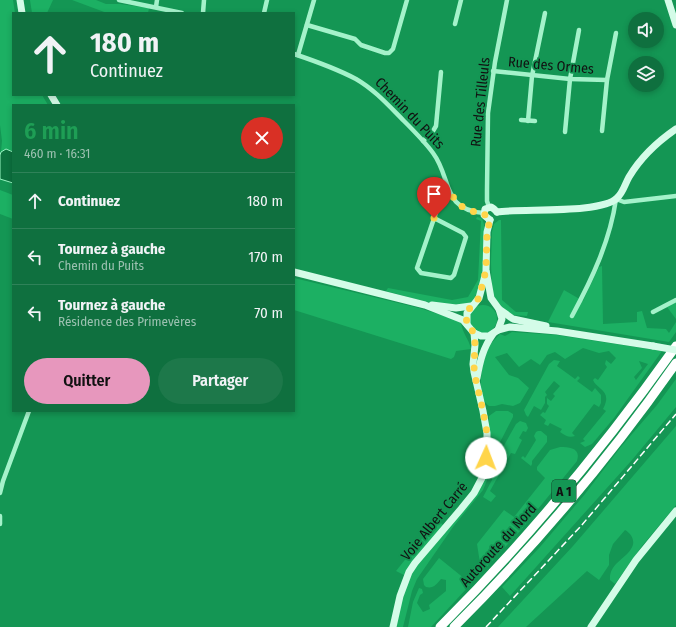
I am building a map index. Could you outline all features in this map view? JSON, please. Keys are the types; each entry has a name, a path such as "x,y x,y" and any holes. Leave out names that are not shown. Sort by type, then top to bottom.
{"highway":[{"name":"Autoroute du Nord","path":"440,627 500,564 562,494 616,427 676,346"},
{"name":"Autoroute du Nord","path":"454,627 513,565 563,508 630,425 676,363"}],"street":[{"path":"20,0 22,12"},
{"path":"119,0 178,12"},
{"path":"156,7 157,0"},
{"path":"202,12 204,0"},
{"path":"264,12 267,0"},
{"path":"296,54 307,25 314,0"},
{"path":"307,25 354,39 361,45 388,53 393,49 407,0"},
{"path":"455,24 461,0"},
{"name":"Rue des Tilleuls","path":"489,207 487,201 488,113 493,71 507,0"},
{"path":"668,0 676,25"},
{"path":"528,121 532,76 545,13"},
{"path":"565,132 570,79 579,30"},
{"path":"602,132 607,80 616,34"},
{"name":"Chemin du Puits","path":"296,54 343,73 370,88 433,152 439,163 450,192 457,202 474,213 484,213"},
{"name":"Rue des Ormes","path":"493,71 532,76 607,80"},
{"path":"423,141 436,126 441,72"},
{"path":"521,120 534,121"},
{"path":"572,316 597,267 613,218 616,199 629,177 643,158 661,140 676,130"},
{"path":"434,218 463,233 466,238 454,276 451,278 421,273 417,268 434,218 442,198 450,192"},
{"path":"490,220 484,213 485,209 489,207 497,212 567,209 601,205 616,199 624,202 676,196"},
{"path":"495,332 502,319 491,298 486,270 487,232 490,220 496,217 497,212"},
{"path":"467,324 467,313 479,298 486,270"},
{"path":"295,272 426,305 456,317 467,324 474,333 485,336 510,327 557,331 676,350"},
{"path":"653,312 676,300"},
{"path":"426,305 456,308 485,301 516,320 548,327 557,331"},
{"name":"Voie Albert Carré","path":"476,382 485,347 495,332"},
{"name":"Voie Albert Carré","path":"393,627 400,596 409,572 474,493 483,476 487,450 487,433 473,364 475,345 474,333"},
{"path":"0,493 29,412"},
{"path":"0,486 3,481"},
{"path":"591,627 636,560 676,511"},
{"path":"0,516 0,524"}],"shaded area":[{"path":"0,0 13,0 15,12 12,12 12,96 43,96 47,104 12,104 12,152 6,149 1,152 2,141 0,125"},
{"path":"30,0 53,0 47,12 32,12"},
{"path":"72,0 96,0 106,4 120,4 149,8 148,12 104,12"},
{"path":"6,149 12,152 12,183 0,179 1,152"},
{"path":"0,190 12,195 12,219 0,214"},
{"path":"477,217 481,218 483,221 485,229 482,277 478,293 469,303 446,305 419,300 386,291 388,288 452,300 468,297 478,280 481,221 476,219"},
{"path":"501,220 502,300 516,312 528,312 527,316 513,315 505,310 492,296 492,232 494,224"},
{"path":"602,266 603,324 637,322 637,312 642,311 647,328 666,329 669,333 676,322 676,332 669,342 548,322 564,290 583,301 599,267"},
{"path":"295,278 419,308 461,322 471,349 456,351 454,357 451,359 295,310"},
{"path":"676,302 676,319 667,307"},
{"path":"483,305 493,309 497,319 493,329 483,333 473,329 469,319 473,309"},
{"path":"512,332 557,335 662,351 614,418 592,444 585,447 580,443 585,441 583,439 606,411 603,409 606,403 605,394 593,380 595,378 598,380 607,367 605,364 606,360 611,364 616,358 609,351 599,353 583,348 565,359 555,352 547,355 540,365 531,359 519,367 507,353 495,357 509,375 518,378 529,388 520,403 513,406 502,404 489,406 482,395 482,368 489,346 500,334 505,336","holes":["639,361 648,364 636,380 634,377 642,368"]},
{"path":"554,360 560,361 557,366 575,379 578,376 580,378 577,381 592,392 595,388 601,395 601,403 599,407 594,404 572,433 575,436 573,437 564,435 560,432 562,429 550,423 548,426 544,424 546,420 540,415 543,412 545,413 549,406 547,404 547,398 551,401 555,396 553,394 560,386 554,381 545,392 547,395 541,410 534,406 528,417 524,410 549,364"},
{"path":"676,379 676,407 632,460 510,596 502,587 540,547 585,494 620,448 657,405"},
{"path":"496,411 508,411 513,414 513,417 494,454 483,490 453,527 417,579 412,591 403,627 396,627 403,594 410,578 396,571 424,536 424,529 436,518 447,529 476,494 489,435 489,416"},
{"path":"520,421 526,423 528,428 526,432 523,431 519,438 522,440 515,454 511,453 490,491 496,496 491,502 483,497 492,480 497,458 516,424"},
{"path":"676,426 676,505 642,546 615,584 610,580 612,570 614,566 628,553 633,544 630,534 625,530 613,544 609,555 609,565 599,580 587,571 526,627 498,627 573,546"},
{"path":"538,431 541,431 547,436 547,442 532,461 531,466 521,458 523,456 525,458 536,440 534,436"},
{"path":"560,447 574,449 578,457 577,461 521,530 431,627 408,627 413,602 419,588 422,589 423,593 420,595 417,603 423,612 430,609 429,605 446,591 446,580 441,579 433,587 426,587 424,585 423,579 439,558 465,579 470,573 473,576 475,575 472,572 480,563 477,544 504,510 514,517 545,478 537,470 537,467 550,450"}],"railway":[{"path":"486,627 581,526 676,414"}],"route":[{"path":"434,218 440,201 444,195 450,192 462,207 474,213 484,213 487,219 490,220 487,232 486,270 479,298 471,306 466,316 468,327 474,333 475,339 473,364 487,433 486,458"}]}
